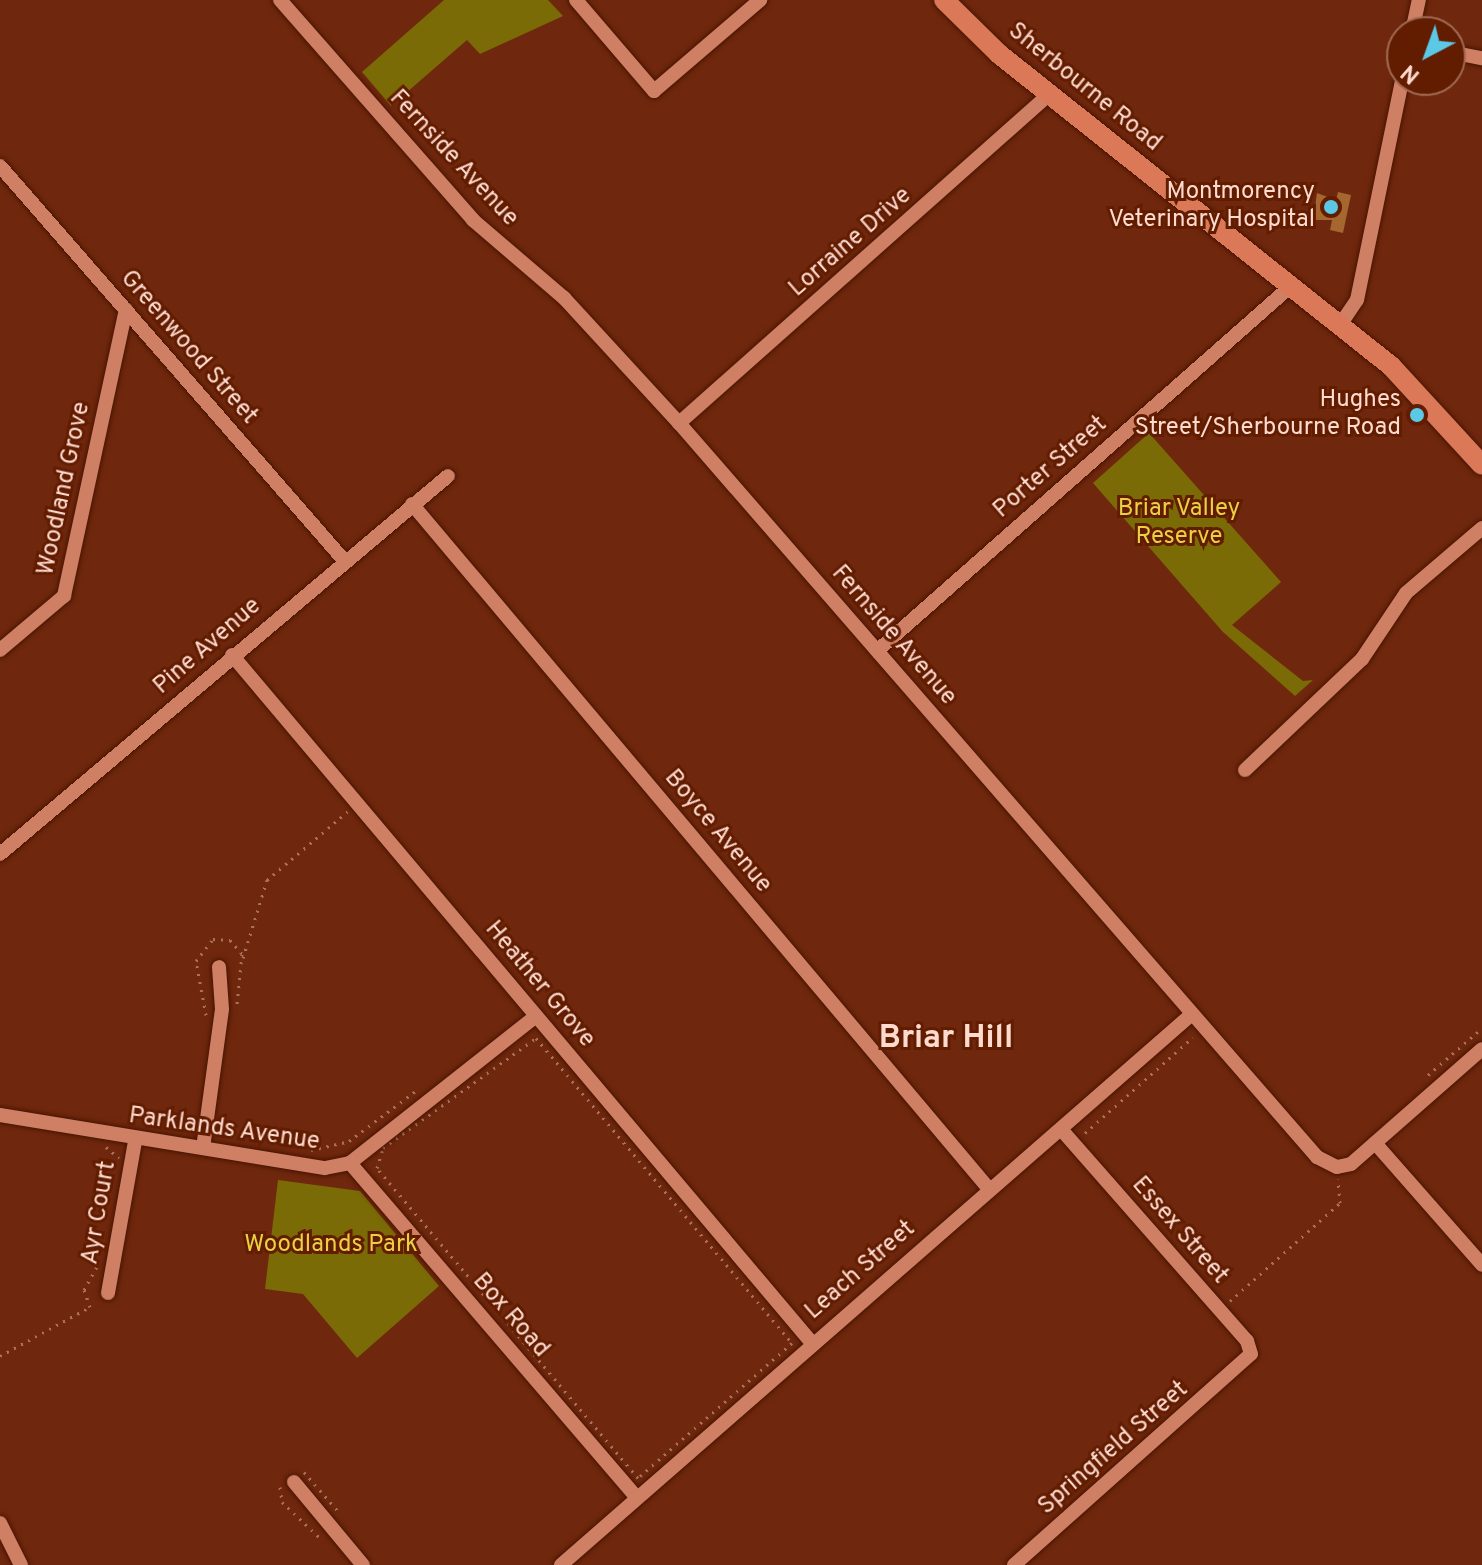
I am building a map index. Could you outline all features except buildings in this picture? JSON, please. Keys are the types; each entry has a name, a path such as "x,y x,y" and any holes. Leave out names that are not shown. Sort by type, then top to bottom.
{"main road":[{"name":"Sherbourne Road","path":"944,0 1050,94 1340,325 1415,389 1482,465"}],"street":[{"name":"Fernside Avenue","path":"280,0 473,220 564,298 679,423 877,651 1186,1018 1317,1157 1337,1174"},
{"path":"576,0 654,91 760,0"},
{"name":"Lorraine Drive","path":"679,423 1050,94"},
{"path":"1340,325 1357,300 1399,96"},
{"name":"Greenwood Street","path":"0,166 343,559"},
{"name":"Porter Street","path":"877,651 1291,286"},
{"name":"Woodland Grove","path":"0,650 64,596 126,310"},
{"name":"Pine Avenue","path":"0,854 343,559 448,476"},
{"name":"Boyce Avenue","path":"412,504 989,1189"},
{"path":"1245,770 1362,659 1406,593 1482,528"},
{"name":"Heather Grove","path":"232,655 812,1343"},
{"path":"203,1148 222,1009 219,967"},
{"name":"Parklands Avenue","path":"0,1115 135,1141 203,1148 325,1168 350,1163 536,1016"},
{"name":"Leach Street","path":"568,1563 812,1343 1186,1018"},
{"path":"1337,1174 1482,1049"},
{"name":"Essex Street","path":"1061,1129 1247,1341 1244,1365"},
{"name":"Ayr Court","path":"108,1293 135,1141"},
{"path":"1375,1143 1482,1265"},
{"name":"Box Road","path":"350,1163 637,1498"},
{"name":"Springfield Street","path":"1014,1565 1244,1365"},
{"path":"294,1482 363,1565"},
{"path":"0,1523 21,1565"}],"path":[{"path":"236,1010 242,962 267,880 357,804"},
{"path":"206,1030 199,951 223,937 237,944 242,962"},
{"path":"1186,1018 1205,1043"},
{"path":"638,1478 377,1168 383,1148 536,1038 792,1343"},
{"path":"295,1148 338,1146 431,1080"},
{"path":"91,1144 119,1158 118,1171"},
{"path":"1220,1310 1340,1203 1337,1174"},
{"path":"0,1356 90,1307 86,1283 103,1252"}],"green space":[{"path":"444,0 548,0 563,16 480,54 467,40 391,106 362,72"},
{"name":"Briar Valley Reserve","path":"1149,433 1281,582 1232,625 1303,681 1313,680 1295,696 1223,632 1093,483"},
{"name":"Woodlands Park","path":"278,1180 360,1191 439,1286 357,1358 303,1294 265,1289"}],"place":[{"name":"Montmorency Veterinary Hospital","path":"1331,207"},
{"name":"Hughes Street/Sherbourne Road","path":"1417,415"}],"district":[{"name":"Briar Hill","path":"946,1039"}]}
